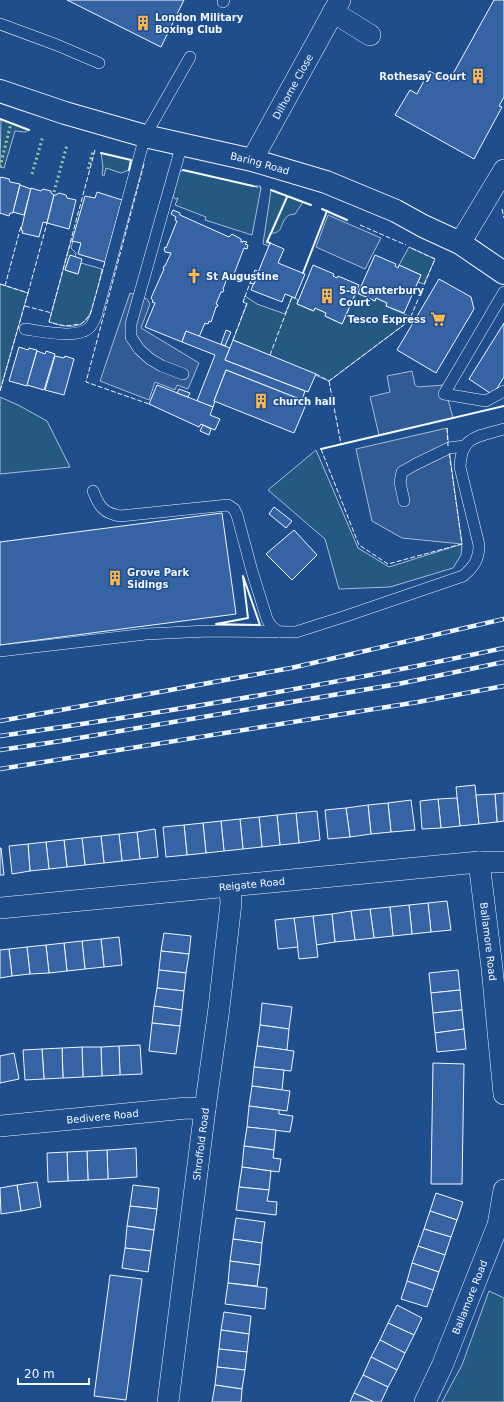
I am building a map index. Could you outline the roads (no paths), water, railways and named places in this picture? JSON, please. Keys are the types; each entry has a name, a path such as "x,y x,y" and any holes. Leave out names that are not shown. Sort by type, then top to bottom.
{"main road":[{"name":"Baring Road","path":"0,91 65,113 145,136 252,160 326,182 366,197 460,243 504,272"}],"street":[{"name":"Dilhorne Close","path":"252,160 337,6 370,35"},
{"path":"460,243 504,170"},
{"name":"Reigate Road","path":"0,908 479,862 504,862"},
{"name":"Ballamore Road","path":"479,862 492,968 504,1094"},
{"name":"Shroffold Road","path":"168,1402 219,1008 231,903 230,887"},
{"name":"Bedivere Road","path":"0,1126 187,1108 205,1109"},
{"name":"Ballamore Road","path":"425,1402 442,1366 498,1225 504,1190"}],"lane":[{"path":"0,24 57,45 99,63"},
{"path":"25,329 60,334 72,334 85,331 90,327 96,316 145,136 190,57"},
{"path":"182,144 131,324 131,338 139,349 150,359 162,366 183,374"},
{"path":"504,292 444,394 486,401 504,391"},
{"path":"0,651 146,634 208,631 296,632 463,576 475,564 479,554 479,544 460,467 464,446 472,439 504,429"},
{"path":"404,501 400,482 402,472 449,448 464,446"},
{"path":"92,491 101,507 112,514 120,516 228,505 234,509 267,619 271,626 279,632"}],"railway":[{"path":"0,721 291,668 504,619"},
{"path":"0,736 253,696 379,674 504,648"},
{"path":"0,750 398,684 504,662"},
{"path":"0,769 418,702 504,686"}],"place":[{"name":"London Military Boxing Club","path":"143,23"},
{"name":"Rothesay Court","path":"478,76"},
{"name":"St Augustine","path":"194,276"},
{"name":"5-8 Canterbury Court","path":"327,296"},
{"name":"Tesco Express","path":"438,319"},
{"name":"church hall","path":"261,401"},
{"name":"Grove Park Sidings","path":"115,578"}]}
